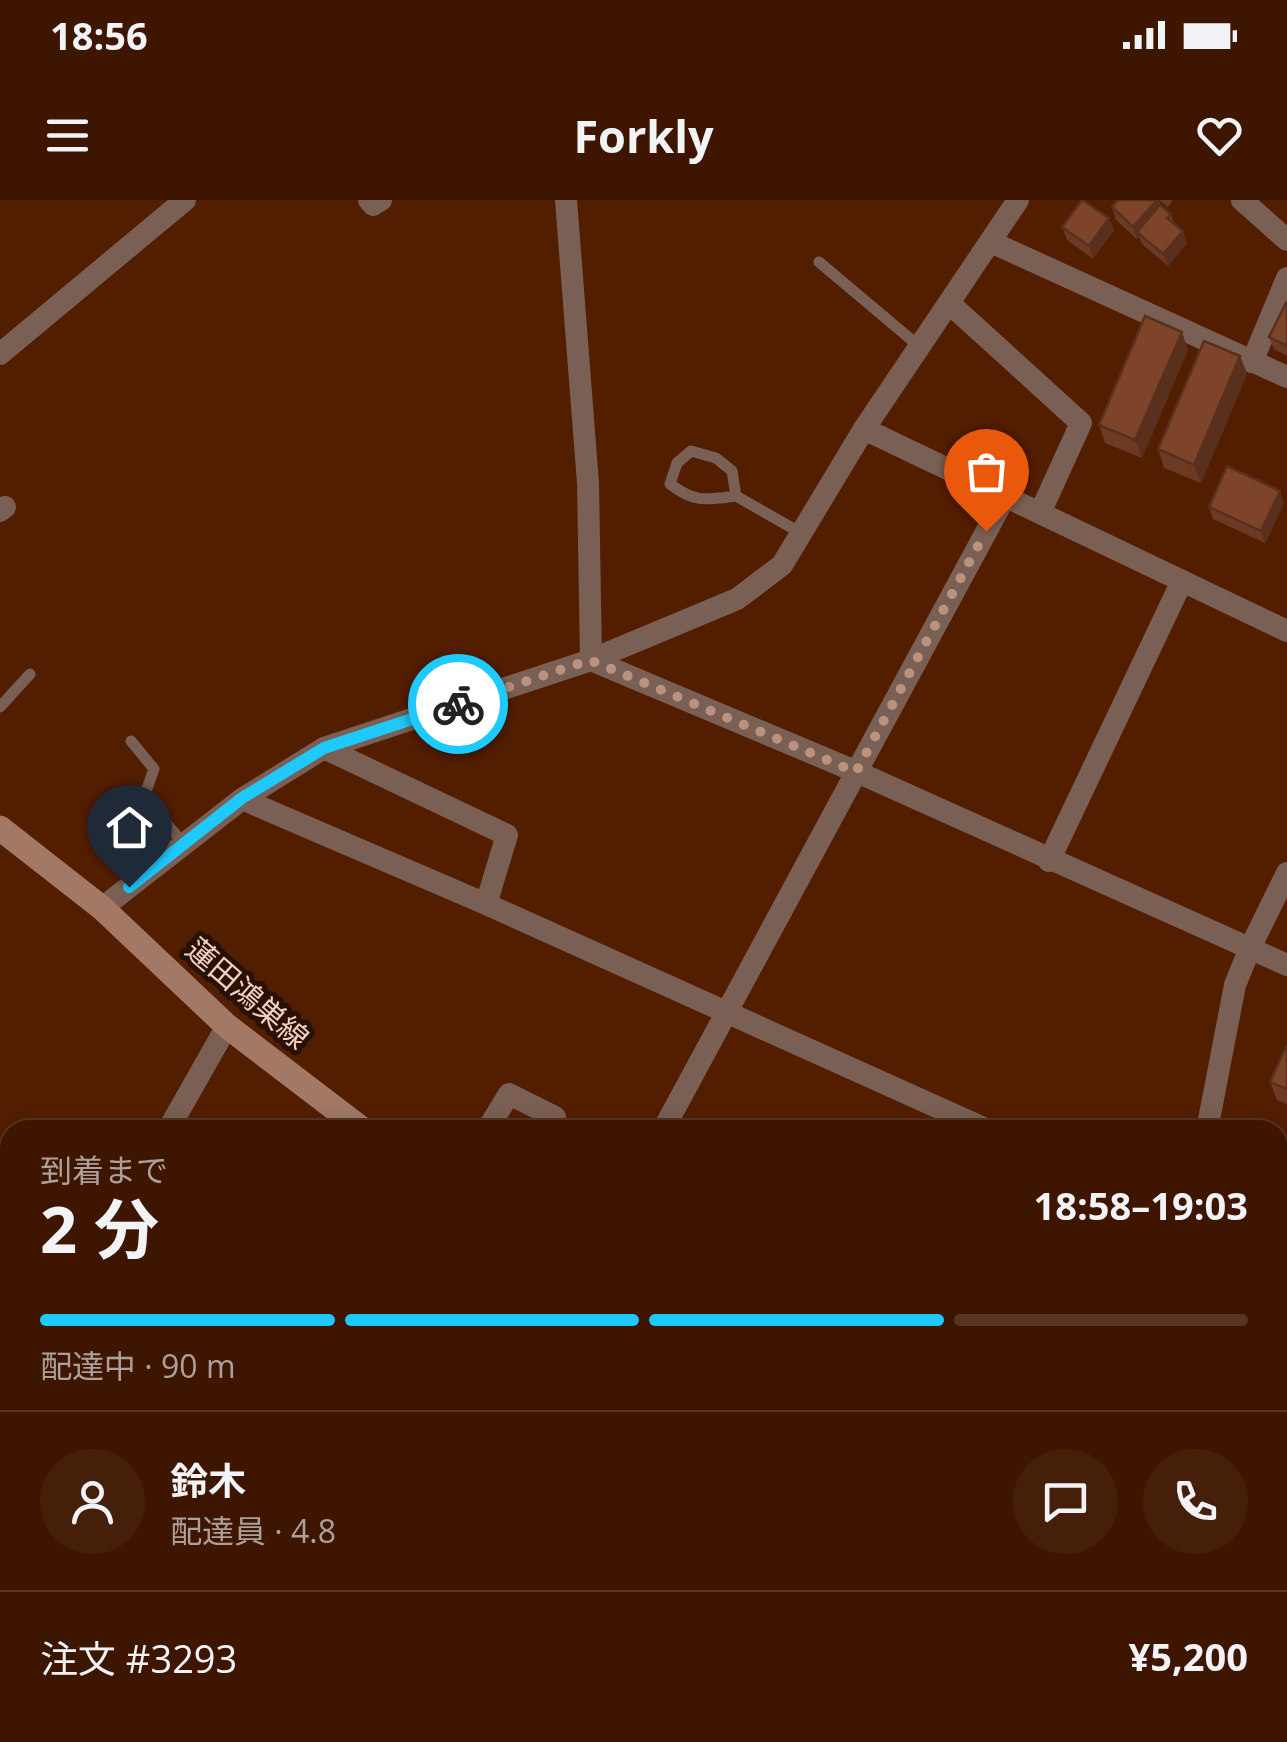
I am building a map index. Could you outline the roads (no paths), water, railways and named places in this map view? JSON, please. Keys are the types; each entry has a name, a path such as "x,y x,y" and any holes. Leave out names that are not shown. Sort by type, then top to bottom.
{"main road":[{"name":"蓮田鴻巣線","path":"0,828 102,908 227,1026 350,1120"}],"street":[{"path":"0,354 185,200"},
{"path":"370,200 373,205 381,200"},
{"path":"566,200 588,483 590,660"},
{"path":"102,908 242,798 324,748 590,660 737,599 782,565 864,429 1018,200"},
{"path":"1242,200 1287,240"},
{"path":"992,242 1287,377"},
{"path":"1252,362 1287,278"},
{"path":"950,303 1080,423 1040,514"},
{"path":"864,429 1287,632"},
{"path":"668,1120 1005,496"},
{"path":"1049,860 1182,581"},
{"path":"590,660 856,772 1287,966"},
{"path":"324,748 507,835 486,904"},
{"path":"242,798 966,1120"},
{"path":"1208,1120 1235,985 1287,873"},
{"path":"174,1120 227,1026"},
{"path":"494,1120 510,1094 555,1117 553,1120"}],"lane":[{"path":"819,262 920,347"},
{"path":"736,496 732,471 716,458 691,451 677,463 670,484 685,496 701,500 736,496 801,533"},
{"path":"0,707 30,674"},
{"path":"131,741 154,770 144,796 184,844"}]}
